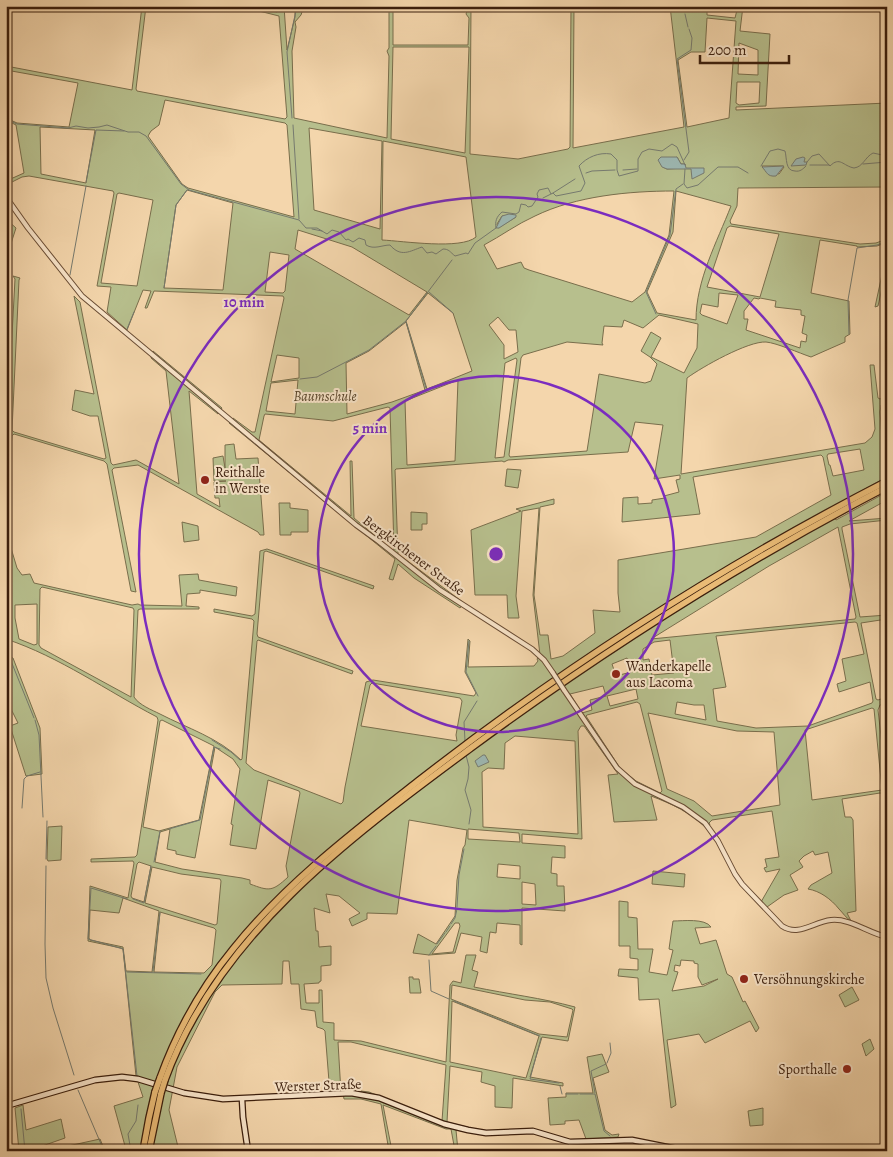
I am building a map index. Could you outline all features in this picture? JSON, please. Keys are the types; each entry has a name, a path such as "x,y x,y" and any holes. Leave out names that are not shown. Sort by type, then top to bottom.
{"highway":[{"path":"469,746 548,686 667,607 751,556 887,481"},
{"path":"143,1151 174,1041 201,993 234,947 264,914 333,850 460,752 680,605 793,538 887,487"},
{"path":"149,1151 158,1093"}],"main road":[{"name":"Werster Straße","path":"6,1106 96,1080 138,1079 184,1093 210,1098 242,1099 358,1094 379,1098 444,1124 468,1130 486,1133 533,1131 570,1142 632,1140 687,1151"},
{"path":"242,1099 248,1151"}],"street":[{"name":"Bergkirchener Straße","path":"6,197 82,296 353,523 440,590 532,649 544,660 617,768 635,784 683,807 705,823 718,841 742,884 782,926 795,931 821,922 838,920 887,937"}],"green space":[{"name":"Baumschule","path":"142,6 146,6 137,91 285,119 287,117 279,16 239,6 254,6 277,12 279,6 284,6 287,50 295,17 295,7 304,6 301,15 295,22 296,27 292,51 294,118 387,138 389,6 393,6 393,45 468,45 469,18 466,14 469,6 471,6 470,154 518,159 570,147 571,6 574,6 573,148 684,127 670,6 707,6 707,15 735,18 738,6 743,6 740,31 770,34 766,106 736,107 736,110 887,103 887,187 738,188 737,206 730,221 731,224 860,244 876,243 887,239 886,270 878,306 875,307 883,270 885,243 877,246 857,247 820,240 811,293 849,301 850,334 845,337 845,342 811,357 776,344 758,343 725,356 687,378 681,474 865,443 872,437 875,429 870,365 874,365 878,398 887,396 887,400 881,405 880,412 882,438 887,440 887,445 883,445 887,463 887,477 828,509 836,520 887,492 887,500 849,521 887,518 887,520 850,524 842,527 860,617 887,615 887,619 861,623 876,699 887,697 887,703 880,705 878,710 887,789 887,830 885,794 880,793 842,799 845,817 851,817 853,820 856,911 847,913 851,921 829,899 808,889 811,885 832,873 828,852 815,855 813,851 799,861 803,867 790,875 798,890 784,895 767,907 761,902 780,869 766,872 764,868 767,867 765,859 779,857 772,811 712,820 706,828 694,817 651,796 657,820 614,822 608,775 618,774 584,726 581,726 578,731 582,839 522,834 522,843 565,846 565,858 552,857 551,873 557,874 557,886 564,886 565,911 522,908 522,945 520,944 520,925 497,923 496,933 490,932 487,953 480,951 482,937 461,933 455,953 429,955 413,953 418,934 436,944 455,916 457,880 467,830 409,820 397,914 367,913 367,919 352,926 349,919 360,913 339,896 326,894 330,913 314,908 319,947 331,946 331,965 321,966 321,981 319,983 304,984 306,1003 319,1003 319,990 322,990 323,1022 334,1023 334,1040 361,1041 446,1062 450,985 453,981 461,983 466,955 476,955 472,970 478,972 474,987 538,999 575,1007 568,1041 542,1037 530,1077 563,1083 563,1086 513,1078 512,1108 495,1107 495,1086 481,1082 482,1072 450,1066 447,1122 479,1130 478,1134 456,1130 458,1151 455,1151 451,1129 446,1129 383,1105 392,1151 389,1151 381,1104 361,1099 344,1099 343,1093 369,1092 442,1121 446,1065 351,1042 338,1042 341,1093 330,1094 325,1031 317,1027 315,1011 301,1009 299,984 291,984 289,961 283,961 282,984 222,985 215,992 177,1067 169,1110 179,1151 110,1151 125,1146 114,1106 143,1097 136,1076 123,949 88,941 90,886 128,898 134,863 133,861 91,862 91,859 135,857 137,855 158,720 157,717 64,665 26,646 6,639 6,549 11,548 17,568 22,575 30,574 34,583 132,605 182,606 179,575 198,574 199,580 237,587 236,596 200,590 200,593 187,594 186,606 199,607 199,609 138,610 134,697 146,707 213,739 241,760 254,621 252,619 214,612 214,609 252,616 255,614 260,551 267,549 374,586 373,589 266,551 264,552 258,637 353,671 352,674 258,640 246,763 254,770 341,804 343,802 366,682 373,680 474,696 476,693 465,672 468,639 470,641 468,667 534,666 538,661 537,659 540,655 533,595 539,508 522,511 516,596 519,618 508,618 507,595 475,595 471,530 521,511 516,509 554,499 554,504 540,507 534,595 540,635 548,635 551,659 563,656 595,633 593,610 620,612 618,560 756,537 831,495 823,457 821,455 693,477 700,514 622,522 623,498 638,497 638,504 652,503 652,500 665,498 664,496 679,492 676,480 680,479 680,475 654,479 663,425 635,422 628,452 396,469 398,554 464,603 460,608 414,578 398,564 393,580 389,579 395,559 229,423 233,418 252,432 255,432 283,296 154,291 147,308 145,308 151,291 143,290 127,330 107,312 111,287 97,286 113,191 29,176 22,177 6,185 6,181 24,173 16,125 6,120 6,118 17,123 69,127 78,83 6,70 6,66 132,90","holes":["707,18 736,21 729,118 687,127 678,60 691,52 705,52","739,43 758,50 758,75 738,74","393,47 469,47 465,153 391,139","737,82 760,82 759,103 739,105 736,103","165,100 285,123 287,125 294,217 188,188 182,184 148,136 159,125","40,127 95,130 86,183 41,174","309,128 382,141 380,229 314,210","383,141 466,157 476,237 469,241 458,243 431,244 382,240","677,157 681,164 685,164 685,168 667,169 662,165","762,166 783,166 779,174 764,169","187,190 233,203 223,290 164,288 176,205","674,191 669,235 645,292 632,302 529,270 524,268 521,262 497,269 484,245 535,216 585,199 639,192","676,191 731,206 703,276 696,320 657,313 647,292 673,232","117,194 153,200 137,286 101,283","502,216 516,217 498,228 497,224","730,226 779,234 760,297 707,287 727,228","298,230 352,247 427,292 409,315 295,249","270,252 289,255 285,291 283,293 265,292","428,293 453,313 472,371 427,389 406,321","719,293 738,295 727,324 702,315 700,313 702,304 718,307","754,298 776,301 775,307 801,310 801,315 805,316 802,333 807,335 806,342 801,341 800,348 746,330 748,319 744,319 744,311","659,315 698,324 697,348 684,373 651,357 661,338 651,332 641,351 657,364 651,381 645,383 599,374 587,451 510,457 521,358 523,355 567,342 603,345 604,326 622,327 624,320 643,328","498,317 509,330 516,330 518,352 504,359 504,345 489,325","406,322 425,390 392,402 347,414 346,363 369,351","277,355 299,358 299,378 271,382","516,358 504,457 495,458 505,363","298,380 295,414 266,411 271,383","458,380 455,461 407,465 405,401","390,408 394,550 354,518 352,461 350,461 351,516 259,440 265,414 333,421","860,449 864,470 833,476 828,454","838,527 855,619 651,639 769,566","42,587 133,608 131,697 41,648 39,645 40,589","37,604 37,644 34,645 19,639 15,618 15,605","857,623 864,654 842,659 846,681 837,684 839,692 870,682 872,703 808,726 756,728 717,721 713,689 726,687 716,636","670,640 674,673 652,675 649,659 643,660 643,649 654,642","627,658 631,672 616,676 612,664","372,683 460,698 462,701 456,735 457,741 361,726","603,686 606,696 590,700 592,710 582,713 570,694","636,689 638,699 610,706 607,696","637,702 640,704 662,791 660,793 636,781 620,768 587,715","677,702 704,705 706,720 675,714","872,708 874,709 882,790 812,800 805,730","648,713 737,731 774,732 780,805 712,816 694,801 667,789","162,720 214,746 199,820 159,831 143,827 160,721","515,736 575,741 578,834 483,827 482,772 488,768 504,769 505,743","215,747 233,759 240,769 231,824 233,825 230,845 256,849 268,780 300,793 286,866 288,877 274,888 262,888 250,884 250,880 242,878 182,869 155,862 160,832 170,829 167,849 176,851 176,854 195,858","468,829 519,833 520,842 468,839","139,862 151,866 144,902 132,898 137,864","498,864 520,866 520,879 497,877","152,867 181,874 220,879 217,924 215,925 145,903","522,882 535,884 536,905 522,904","123,898 159,911 152,972 126,971 123,947 90,940 90,910 119,913","160,912 216,930 212,965 204,973 154,972","455,923 459,923 460,926 453,952 432,954","452,985 525,1000 550,1002 572,1009 567,1037 539,1034 451,999","452,1001 539,1036 526,1078 450,1062"]},
{"path":"6,219 16,228 6,259"},
{"path":"13,276 20,278 12,430 104,459 106,458 98,416 90,416 72,410 75,390 94,394 74,296 80,302 111,463 113,465 136,460 179,484 166,371 151,358 153,351 222,408 218,414 189,391 197,494 220,507 219,498 215,498 214,482 226,481 214,481 213,458 223,456 225,468 225,445 234,444 236,459 258,458 264,535 260,535 258,532 138,465 114,468 112,470 136,592 131,591 107,464 104,461 14,434 12,436 6,502 8,417 6,417 6,410 8,410 15,279"},
{"path":"507,469 521,470 518,488 505,486"},
{"path":"279,503 290,503 290,508 308,510 308,532 291,532 291,535 280,535"},
{"path":"411,512 427,513 427,524 422,524 422,530 411,530"},
{"path":"182,522 198,526 199,540 184,542"},
{"path":"6,655 13,658 40,728 42,774 26,776 10,726 18,723 6,699"},
{"path":"62,826 61,860 48,861 48,827"},
{"path":"653,871 685,874 684,887 652,884"},
{"path":"619,901 628,902 628,917 637,918 638,949 653,949 649,972 667,975 673,950 669,949 673,921 694,921 708,924 711,927 695,928 700,944 716,940 727,974 732,977 743,1002 745,1001 759,1028 756,1032 750,1021 705,1043 699,1034 667,1040 676,1105 671,1108 659,999 639,1000 638,978 618,976 619,969 638,970 638,959 630,958 630,946 619,946","holes":["681,960 694,961 694,963 698,964 698,977 702,985 718,979 704,986 672,991 678,972 674,971 675,965 680,966"]},
{"path":"409,977 419,979 421,993 410,993"},
{"path":"852,987 859,1000 845,1007 839,995"},
{"path":"870,1039 874,1049 866,1056 862,1044"},
{"path":"602,1054 609,1072 593,1078 605,1130 612,1135 619,1134 618,1137 586,1139 579,1120 565,1121 565,1124 550,1125 548,1098 566,1097 566,1093 593,1093 587,1057"},
{"path":"23,1105 26,1130 61,1119 65,1138 28,1151 19,1151 15,1108"},
{"path":"763,1108 763,1125 750,1126 748,1111"},
{"path":"100,1139 105,1151 71,1151 68,1146"}],"water":[{"path":"661,157 677,157 681,164 685,164 686,168 704,168 704,173 692,179 691,169 667,169 662,167 658,160"},
{"path":"805,158 804,162 807,162 806,165 791,166 796,159"},
{"path":"784,166 776,176 769,175 762,167"},
{"path":"516,215 516,217 496,228 502,216"},
{"path":"485,755 489,762 478,767 475,761"}],"waterway":[{"path":"292,118 287,52 297,6"},
{"path":"685,14 688,27"},
{"path":"684,160 689,152 677,59 691,50 692,38 689,29"},
{"path":"6,119 17,124 68,128 76,126 88,128 107,125 128,132 139,132 146,136 181,184 189,190 299,220 306,228 317,228 327,234 332,230 339,232 346,240 348,239 353,242 359,238 365,240 366,245 369,246 390,245 402,252 410,252 422,247 427,253 432,252 436,254 443,249 448,250 455,256 468,254 475,243 496,228 496,220 502,212 516,214 519,212 521,204 528,207 532,206 538,197 539,190 548,188 551,194 553,193 556,196 581,191 585,183 579,166 589,158 611,154 617,160 619,176 638,171 638,159 642,152 649,149 662,151 672,144 677,147 685,165"},
{"path":"293,125 299,219"},
{"path":"86,182 96,130 124,131"},
{"path":"761,166 770,151 778,149 785,151 787,164 790,169 800,171 806,166"},
{"path":"807,162 812,156 819,154 830,166 833,163 839,162 854,168 860,166 873,153 887,156"},
{"path":"863,164 887,162"},
{"path":"810,165 829,165"},
{"path":"685,169 684,184 687,188 698,185 718,167 738,167 748,173"},
{"path":"623,170 637,169"},
{"path":"586,173 615,170"},
{"path":"553,193 575,179"},
{"path":"656,314 646,292 670,235 676,189 683,184"},
{"path":"70,275 86,186"},
{"path":"164,288 176,205 187,190"},
{"path":"543,198 551,194"},
{"path":"312,229 322,231"},
{"path":"849,334 848,300 857,248 885,242"},
{"path":"300,379 317,377 369,350 406,321 452,260"},
{"path":"429,292 453,313"},
{"path":"127,329 134,312"},
{"path":"406,322 426,388"},
{"path":"469,641 466,672 478,696"},
{"path":"6,656 11,661 34,718"},
{"path":"465,741 464,722 477,701"},
{"path":"35,720 39,735 43,817"},
{"path":"212,740 240,760"},
{"path":"169,829 200,820 214,747 220,749"},
{"path":"466,755 469,767 465,790 471,810 469,824"},
{"path":"22,808 24,779 27,776 40,772"},
{"path":"46,859 47,821"},
{"path":"154,862 160,831"},
{"path":"457,907 459,875 464,849"},
{"path":"46,866 46,978 53,1008 74,1075"},
{"path":"133,899 144,903 151,866"},
{"path":"127,899 91,888 88,939 123,949 137,1076"},
{"path":"451,924 457,909"},
{"path":"153,971 160,913"},
{"path":"446,932 450,926"},
{"path":"437,944 445,933"},
{"path":"429,955 436,946"},
{"path":"429,960 431,991 449,999"},
{"path":"127,972 201,974"},
{"path":"454,1001 540,1036"},
{"path":"541,1038 530,1079 559,1083"},
{"path":"607,1063 611,1053 610,1043"},
{"path":"595,1093 591,1071 606,1064"},
{"path":"560,1086 562,1094"},
{"path":"78,1090 104,1151"},
{"path":"566,1094 578,1094"},
{"path":"580,1094 595,1094 604,1131 610,1136"},
{"path":"131,1151 128,1134 136,1121 138,1105"},
{"path":"21,1109 25,1151"}],"place":[{"name":"Reithalle in Werste","path":"205,480"},
{"name":"Wanderkapelle aus Lacoma","path":"616,674"},
{"name":"Versöhnungskirche","path":"744,979"},
{"name":"Sporthalle","path":"847,1069"}]}
